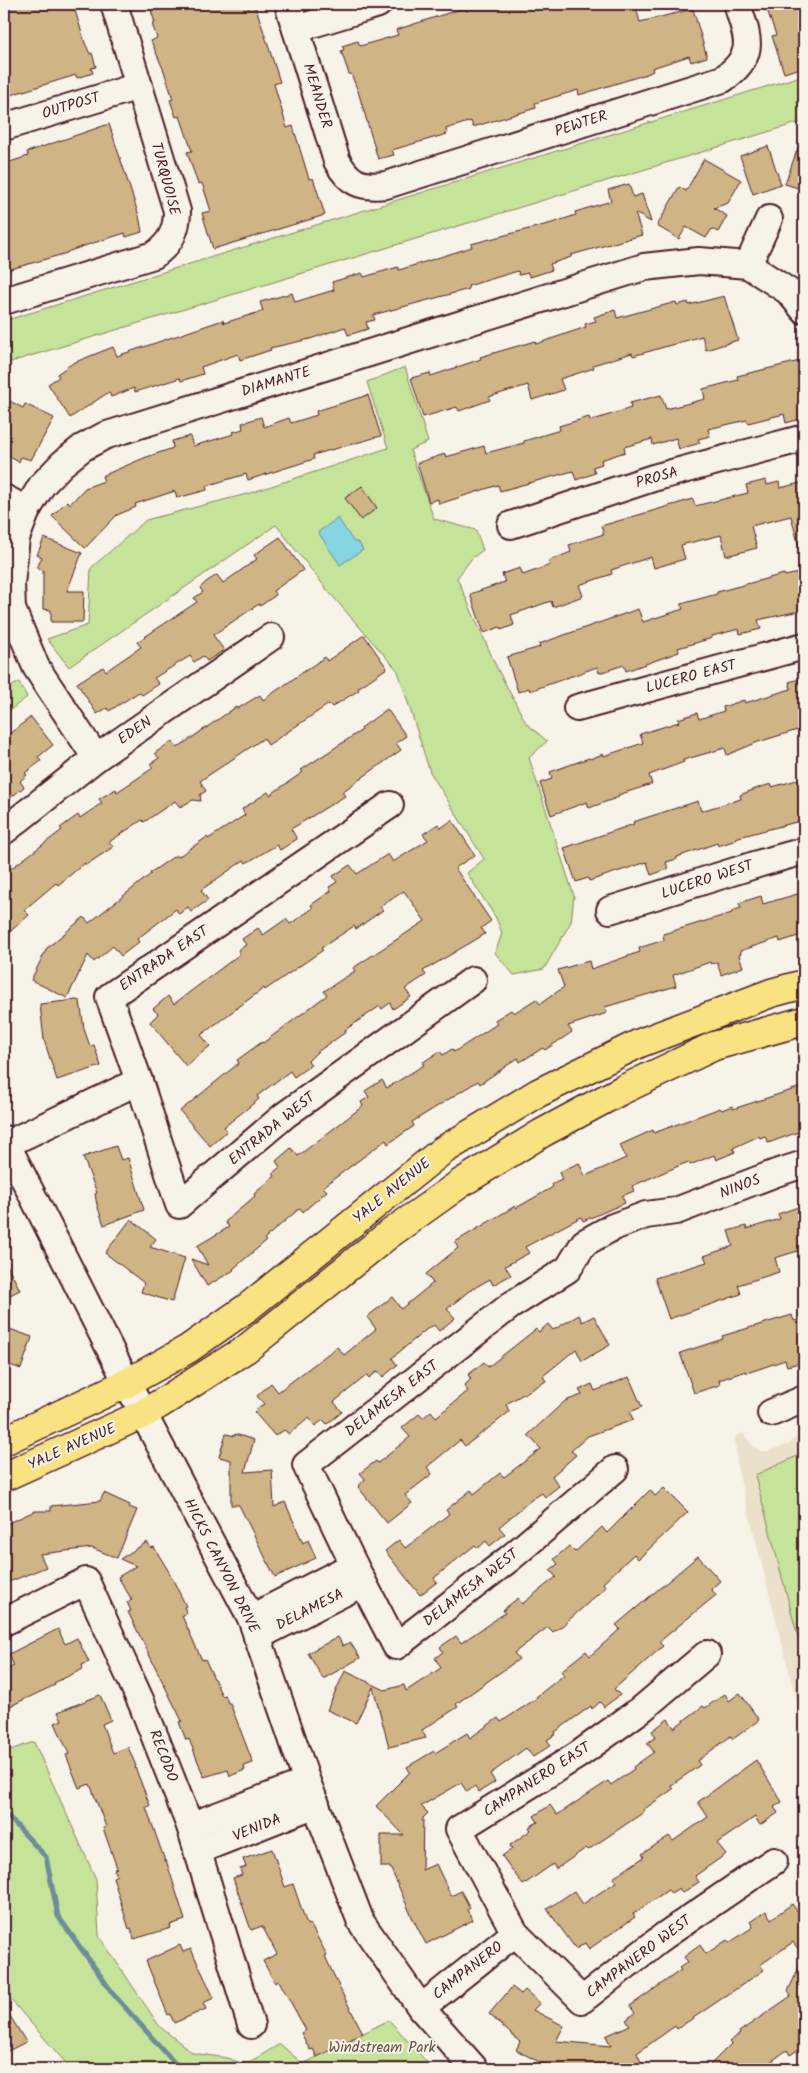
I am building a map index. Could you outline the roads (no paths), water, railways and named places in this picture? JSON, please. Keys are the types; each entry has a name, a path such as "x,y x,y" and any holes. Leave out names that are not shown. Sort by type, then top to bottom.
{"main road":[{"name":"YALE AVENUE","path":"4,1441 127,1383 188,1349 248,1307 442,1151 538,1093 640,1043 771,993 804,984"},
{"name":"YALE AVENUE","path":"4,1477 144,1414 246,1348 388,1235 460,1183 542,1133 622,1090 714,1046 804,1020"}],"street":[{"name":"TURQUOISE","path":"4,301 154,255 165,248 177,224 177,211 114,4"},
{"name":"MEANDER","path":"288,4 337,161 344,173 356,182"},
{"path":"296,29 378,4"},
{"name":"PEWTER","path":"356,182 370,187 386,185 723,79 735,70 745,55 748,39 737,4"},
{"name":"OUTPOST","path":"4,127 139,86"},
{"path":"748,265 769,219"},
{"name":"DIAMANTE","path":"96,758 36,667 12,609 11,584 16,538 27,510 42,485 62,464 82,448 104,436 644,267 699,261 748,265 788,291 804,310"},
{"name":"PROSA","path":"511,525 653,478 804,438"},
{"path":"4,498 27,510"},
{"name":"EDEN","path":"4,831 96,758 271,637"},
{"name":"LUCERO EAST","path":"577,708 804,646"},
{"name":"ENTRADA EAST","path":"139,1081 109,997 390,805"},
{"name":"LUCERO WEST","path":"610,910 804,851"},
{"name":"ENTRADA WEST","path":"139,1081 179,1205 285,1115 473,980"},
{"path":"5,1141 139,1081"},
{"name":"HICKS CANYON DRIVE","path":"5,1141 127,1383 254,1627 311,1793 361,1922 421,2008 475,2069"},
{"name":"NINOS","path":"568,1269 584,1243 613,1226 646,1215 676,1211 804,1164"},
{"name":"DELAMESA EAST","path":"359,1574 306,1465 510,1306 568,1269"},
{"path":"771,1413 804,1399"},
{"name":"DELAMESA WEST","path":"359,1574 396,1646 509,1560 615,1469"},
{"name":"DELAMESA","path":"254,1627 359,1574"},
{"name":"RECODO","path":"4,1622 86,1581 142,1704 190,1826 251,2025"},
{"name":"CAMPANERO EAST","path":"515,1933 459,1829 578,1755 643,1708 707,1654"},
{"name":"VENIDA","path":"190,1826 231,1810 311,1793"},
{"name":"VENIDA","path":"198,1851 238,1835 311,1793"},
{"path":"231,1810 238,1835"},
{"name":"CAMPANERO WEST","path":"515,1933 582,2000 664,1936 774,1861"},
{"name":"CAMPANERO","path":"421,2008 515,1933"}],"water":[{"path":"338,518 353,541 359,543 363,550 340,565 318,532"}],"waterway":[{"path":"4,1812 46,1857 58,1916 114,1995 180,2069"}],"park label":[{"name":"Windstream Park","path":"382,2048"}]}
